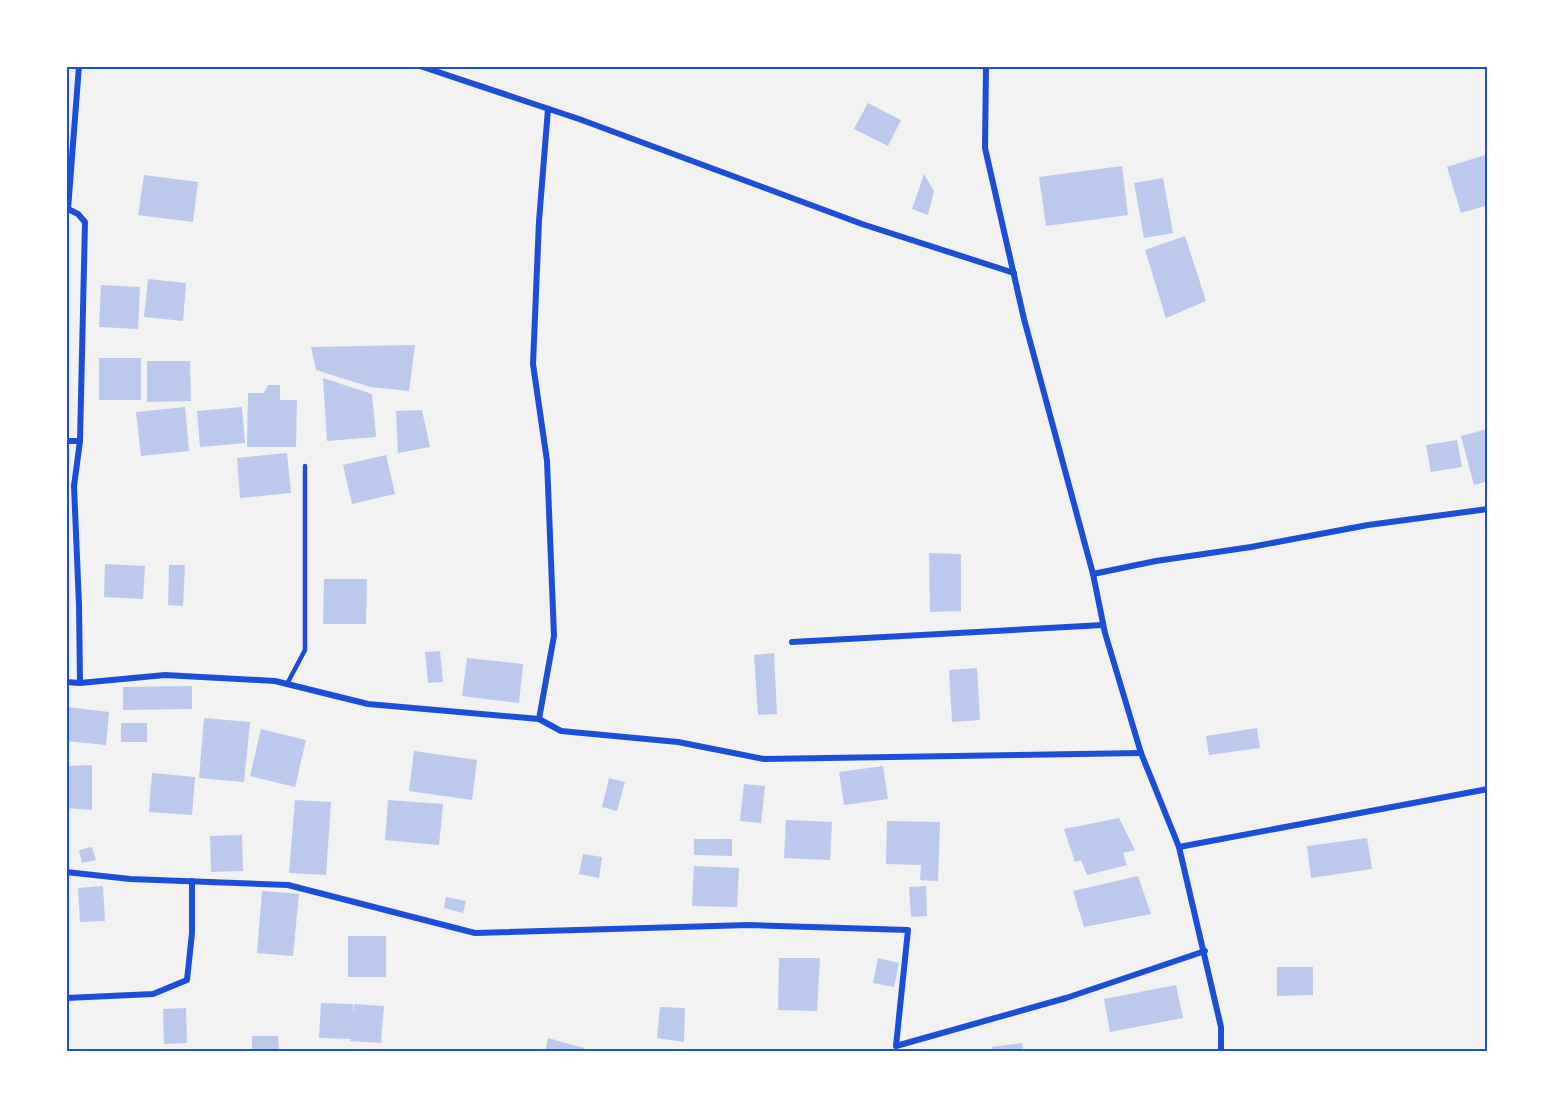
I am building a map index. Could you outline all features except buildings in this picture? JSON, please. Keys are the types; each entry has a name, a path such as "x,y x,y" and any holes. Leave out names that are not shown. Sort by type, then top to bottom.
{"street":[{"path":"79,66 67,208 85,222 80,441 74,486 80,683"},
{"path":"420,66 548,109 862,224 1014,273"},
{"path":"986,66 985,148 1024,320 1093,574 1103,625 1141,753 1179,847 1221,1027 1221,1051"},
{"path":"539,719 554,636 547,461 533,364 548,109"},
{"path":"66,441 80,441"},
{"path":"1093,574 1368,525 1488,509"},
{"path":"792,642 1103,625"},
{"path":"66,682 80,683 165,675 275,681 368,704 539,719 561,731 678,742 764,759 1141,753"},
{"path":"1179,847 1488,789"},
{"path":"66,872 130,879 288,885 475,933 749,925 908,930 896,1049 1066,998 1205,951"},
{"path":"66,998 153,994 187,980 192,933 192,881"}],"lane":[{"path":"287,684 305,650 305,466"}]}
